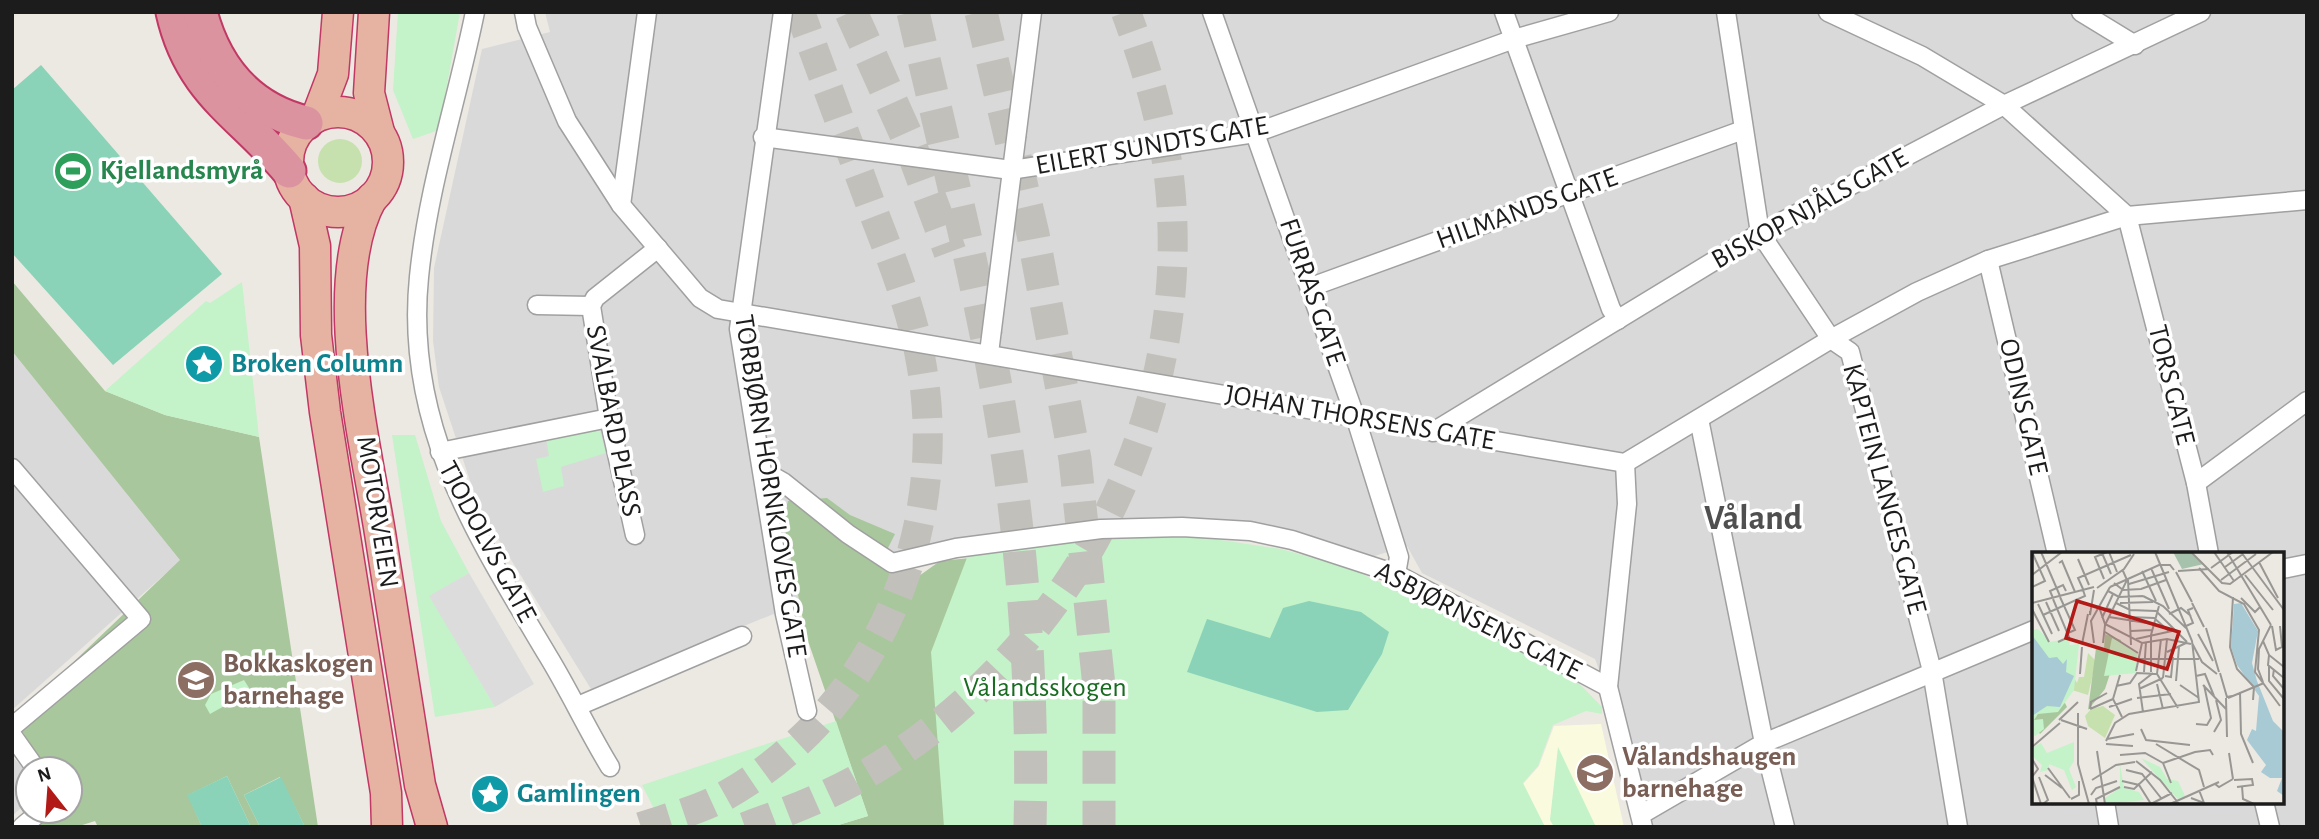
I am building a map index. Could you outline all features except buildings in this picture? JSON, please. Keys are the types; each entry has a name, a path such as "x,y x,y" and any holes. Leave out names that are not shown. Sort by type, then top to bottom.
{"highway":[{"path":"173,12 181,37 200,77 228,111 262,141 314,205 338,212 362,206 372,198 385,178 388,167 388,155 369,93 374,12"},
{"path":"200,12 220,61 243,90 270,111 312,120 336,112 355,115 379,132"},
{"path":"297,185 291,145 312,120 333,74 338,12"},
{"name":"MOTORVEIEN","path":"297,185 315,246 319,371 386,793 387,827"},
{"name":"MOTORVEIEN","path":"372,198 357,229 352,264 355,365 420,785 432,827"}],"street":[{"name":"TJODOLVS GATE","path":"475,12 432,184 419,278 416,325 420,374 440,453 463,508 492,564 578,706 610,767"},
{"name":"JOHAN THORSENS GATE","path":"524,12 527,27 567,121 621,205 700,298 718,309 1625,463"},
{"path":"621,205 647,12"},
{"name":"TORBJØRN HORNKLOVES GATE","path":"783,12 739,314 741,342 785,614 807,711"},
{"path":"989,353 1032,12"},
{"name":"FURRAS GATE","path":"1212,12 1356,419 1399,557 1396,574"},
{"path":"1504,12 1569,194 1618,320"},
{"name":"EILERT SUNDTS GATE","path":"763,137 1011,170 1255,133 1514,39 1609,12"},
{"name":"KAPTEIN LANGES GATE","path":"1726,12 1760,233 1831,339 1850,352 1932,671 1958,827"},
{"path":"1828,12 1922,56 2004,105 2127,216"},
{"path":"2081,12 2135,45"},
{"name":"BISKOP NJÅLS GATE","path":"1433,432 1760,233 2004,105 2201,12"},
{"name":"HILMANDS GATE","path":"1311,286 1743,130"},
{"path":"2032,630 1764,743 1642,820 1608,687 1627,504 1625,463 1831,339 1917,292 1988,260 2127,216 2307,200"},
{"name":"TORS GATE","path":"2127,216 2196,483 2209,552"},
{"name":"SVALBARD PLASS","path":"635,535 609,418 591,306 595,298 658,248"},
{"name":"ODINS GATE","path":"1988,260 2057,552"},
{"name":"SVALBARD PLASS","path":"537,305 591,306"},
{"path":"2196,483 2307,401"},
{"path":"440,453 609,418"},
{"path":"1699,419 1764,743 1785,827"},
{"path":"12,468 141,619 12,727"},
{"name":"ASBJØRNSENS GATE","path":"765,479 776,478 783,482 848,534 892,563 956,548 1101,529 1182,527 1250,531 1292,540 1396,574 1608,687"},
{"path":"2284,569 2307,564"},
{"path":"578,706 742,636"},
{"path":"12,735 26,755"},
{"path":"2105,804 2109,827"},
{"path":"2264,804 2270,827"}],"shaded area":[{"name":"Våland","path":"545,12 2307,12 2307,827 1652,827 1647,797 1595,659 1422,573 1407,546 1368,558 1221,521 946,543 591,689 479,508 439,387 433,341 434,268 482,49 550,32"},
{"path":"12,351 181,560 12,710"},
{"path":"469,573 534,684 495,707 429,596"},
{"path":"1601,724 1624,827 1545,827 1523,784 1539,766 1554,726"},
{"path":"12,756 14,814 12,816"}],"green space":[{"path":"398,12 460,12 439,130 413,139 393,90"},
{"name":"Kjellandsmyrå","path":"41,65 222,274 113,365 12,253 12,90"},
{"path":"340,139 356,145 362,161 356,177 340,183 324,177 318,161 324,145"},
{"path":"12,281 105,391 165,415 259,437 318,827 305,827 280,777 244,795 260,827 251,827 227,776 188,795 202,827 98,827 95,821 84,824 84,755 38,755 14,719 180,560 12,351"},
{"path":"242,282 259,437 165,415 105,391 206,301 210,303"},
{"path":"599,427 606,453 561,467 564,486 543,492 536,459 549,456 546,438"},
{"path":"392,435 415,435 441,521 469,573 430,596 495,707 435,717"},
{"name":"Vålandsskogen","path":"827,498 850,515 895,534 887,550 919,576 940,561 1001,555 1404,827 832,827 868,816 806,635 783,519 788,501"},
{"path":"1122,533 1201,537 1281,549 1349,568 1563,667 1602,707 1602,714 1586,711 1553,725 1538,766 1523,783 1545,827 944,827 931,652 968,555"},
{"path":"1309,601 1361,612 1389,632 1382,654 1348,710 1317,712 1187,672 1207,619 1270,638 1283,608"},
{"path":"244,680 251,691 210,714 205,705 211,694"},
{"path":"836,721 868,816 832,827 663,827 642,785"},
{"path":"1558,747 1596,827 1554,827 1550,820"},
{"path":"227,776 251,827 202,827 187,795"},
{"path":"281,777 305,827 260,827 244,795"},
{"path":"22,825 82,825 76,827 20,827"}],"tunnel":[{"path":"641,827 692,811 721,798 775,762 822,718 860,668 890,612 912,552 924,490 928,426 921,362 907,304 800,12"},
{"path":"851,12 908,139 950,252"},
{"path":"913,12 979,299 1010,473 1027,650 1030,827"},
{"path":"981,12 1033,234 1075,459 1099,686 1099,827"},
{"path":"745,827 804,805 847,785 935,727 1000,668 1056,601 1102,526 1137,447 1161,362 1172,275 1170,186 1164,142 1148,76 1126,12"}],"place":[{"name":"Kjellandsmyrå","path":"73,171"},
{"name":"Broken Column","path":"204,364"},
{"name":"Bokkaskogen barnehage","path":"196,680"},
{"name":"Vålandshaugen barnehage","path":"1595,773"},
{"name":"Gamlingen","path":"490,794"}],"district":[{"name":"Våland","path":"1753,518"}]}
